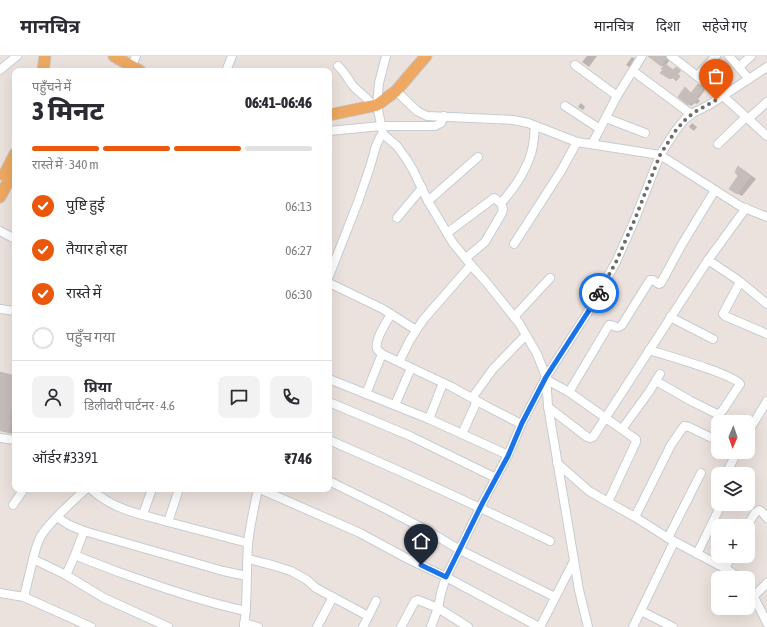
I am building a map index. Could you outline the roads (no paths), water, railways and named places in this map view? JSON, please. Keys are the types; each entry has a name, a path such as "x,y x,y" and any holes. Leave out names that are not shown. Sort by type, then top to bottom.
{"main road":[{"path":"43,68 45,56"},
{"path":"50,68 52,56"},
{"path":"114,56 131,68"},
{"path":"332,115 375,105 396,91 426,56"},
{"path":"0,183 12,160"},
{"path":"0,197 12,175"}],"street":[{"path":"0,70 17,56"},
{"path":"134,68 136,56"},
{"path":"227,68 232,56"},
{"path":"386,56 375,105 382,130 397,146 414,170 428,201 453,243 487,283 526,334 537,354 546,378 548,407 557,463 579,590 588,627"},
{"path":"592,144 617,96 642,56"},
{"path":"671,56 723,96 767,136"},
{"path":"697,76 716,56"},
{"path":"729,56 749,79"},
{"path":"739,67 751,56"},
{"path":"575,65 617,96"},
{"path":"338,66 357,90 375,105"},
{"path":"431,627 438,608 446,577 480,508 508,456 521,424 546,378 588,312 616,262 635,219 660,155 676,130 691,114 723,96 767,67"},
{"path":"633,71 691,114"},
{"path":"396,91 416,111 427,116 513,120 528,123 577,142 660,155 740,206 767,217"},
{"path":"718,144 767,102"},
{"path":"565,106 600,129"},
{"path":"332,131 382,130 435,126 441,123 444,116"},
{"path":"606,118 645,133"},
{"path":"501,203 516,185 531,155 536,126"},
{"path":"332,268 358,202 382,130"},
{"path":"514,244 561,171 577,142"},
{"path":"428,201 478,157"},
{"path":"397,218 422,188"},
{"path":"569,392 609,325 618,328 622,325 650,280 653,280 659,284 661,283 681,246 715,190"},
{"path":"447,233 494,198 501,203 503,209 502,213 489,236 480,247 466,258"},
{"path":"548,407 590,438 593,437 708,260 746,208"},
{"path":"0,231 12,237"},
{"path":"708,260 740,282 767,304"},
{"path":"399,362 423,320 471,266"},
{"path":"514,317 550,278"},
{"path":"740,282 722,314 767,334"},
{"path":"332,284 383,309 416,330"},
{"path":"0,309 12,311"},
{"path":"391,314 379,338 377,344 378,351 521,424"},
{"path":"670,317 713,340"},
{"path":"462,434 475,400 485,380 493,369 526,334"},
{"path":"622,429 658,377 691,401 719,414 740,384 730,378 707,369 649,350"},
{"path":"366,394 382,354"},
{"path":"395,406 411,368"},
{"path":"546,378 622,429 636,441 608,502"},
{"path":"332,380 429,419 508,456"},
{"path":"429,419 443,383"},
{"path":"755,421 767,401"},
{"path":"332,403 410,436 496,478"},
{"path":"635,517 671,445 684,426 711,438"},
{"path":"0,438 12,440"},
{"path":"332,441 550,541"},
{"path":"557,463 585,488 671,540 728,571"},
{"path":"633,627 701,473"},
{"path":"332,482 428,531 460,550 555,597"},
{"path":"13,505 22,492"},
{"path":"24,597 40,537 57,517 83,492"},
{"path":"95,492 101,497 126,510 248,543"},
{"path":"143,514 151,492"},
{"path":"168,522 178,492"},
{"path":"258,492 248,543 246,611 244,625 258,627"},
{"path":"266,492 360,533 539,627 574,561"},
{"path":"751,519 759,510 767,518"},
{"path":"698,554 718,511"},
{"path":"57,517 69,525 84,531 223,571 247,576"},
{"path":"66,575 84,531"},
{"path":"75,555 99,566 167,589 219,605 246,611"},
{"path":"33,559 66,575 104,598 168,627"},
{"path":"248,559 291,571 307,580 316,588 368,616"},
{"path":"725,569 728,563"},
{"path":"755,595 767,583"},
{"path":"0,593 24,597 92,627"},
{"path":"318,627 333,597"},
{"path":"755,598 767,623"},
{"path":"401,627 416,600 420,600 438,608 468,627"},
{"path":"363,627 376,601"},
{"path":"641,611 673,627"}]}
